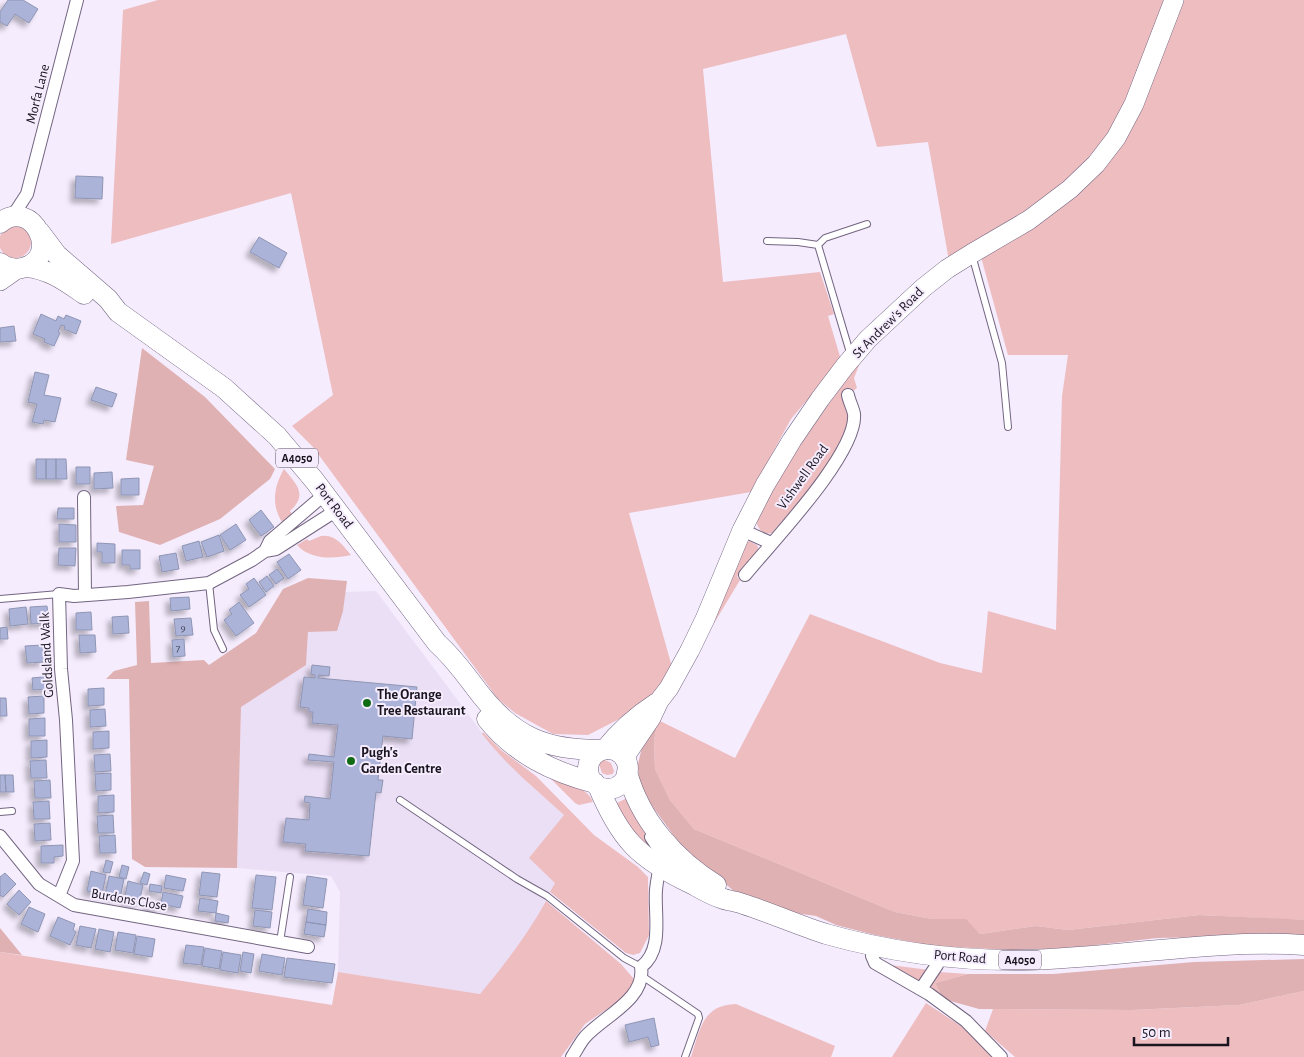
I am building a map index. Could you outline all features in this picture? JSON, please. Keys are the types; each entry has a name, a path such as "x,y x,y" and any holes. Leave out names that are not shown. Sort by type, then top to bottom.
{"main road":[{"path":"5,219 26,219 38,229 42,240 42,249 34,262 14,267"},
{"name":"Port Road","path":"38,229 57,255 108,299 118,312 224,388 277,436 331,502 437,643 455,659 482,696 498,714 517,730 532,739 548,745 571,749 603,750"},
{"name":"Port Road","path":"14,267 36,268 54,275 102,307 118,312"},
{"name":"Port Road","path":"437,643 446,665 489,722 511,743 535,760 551,768 596,784 613,820 637,850 652,863 721,898 816,931 874,945 939,956 1024,960 1237,944 1304,945"},
{"path":"603,750 614,750 626,765 625,778 618,786 604,788 596,784 588,773 590,760 595,753 603,750"},
{"name":"Port Road","path":"626,765 634,794 649,820 670,848 707,880 742,904"}],"street":[{"name":"Morfa Lane","path":"5,219 27,194 77,0"},
{"name":"St Andrew's Road","path":"626,765 705,619 742,530 766,484 792,440 820,399 851,358 905,303 947,270 1029,220 1070,189 1106,151 1116,138 1134,104 1174,0"},
{"name":"Morfa Lane","path":"27,194 38,229"},
{"path":"0,281 14,267"},
{"name":"Vishwell Road","path":"745,574 807,502 836,461 850,434 854,414 848,395"},
{"path":"84,497 85,595"},
{"name":"Goldsland Walk","path":"265,550 276,549 331,502"},
{"name":"Goldsland Walk","path":"59,896 73,861 66,720 61,669 59,594 85,595 128,592 209,583 237,569 265,550 270,541 331,502"},
{"path":"742,530 771,543"},
{"name":"St Andrew's Road","path":"603,750 642,713 659,701"},
{"path":"572,1057 585,1037 637,992 641,971 648,962 655,943 656,888 663,855 649,833 649,820"},
{"name":"Burdons Close","path":"0,836 39,884 74,905 308,947"},
{"path":"874,945 872,956 875,962 921,989 966,1021 1001,1057"},
{"path":"921,989 937,965 939,956"}],"lane":[{"path":"818,245 825,238 867,224"},
{"path":"767,241 818,245"},
{"path":"818,245 851,358"},
{"path":"971,254 1002,363 1008,427"},
{"path":"209,583 214,630 223,649"},
{"path":"0,599 59,594"},
{"path":"400,800 517,879 547,896 698,1014 699,1018 685,1057"},
{"path":"0,812 12,811"},
{"path":"280,942 290,877"}],"shaded area":[{"path":"158,0 1170,0 1111,136 1051,196 949,261 928,142 877,147 846,34 703,69 723,282 820,272 834,314 828,316 841,360 791,419 751,492 629,513 672,667 659,693 631,713 588,735 553,734 515,713 498,699 313,447 292,426 333,395 291,193 111,244 123,10"},
{"path":"1182,0 1304,0 1304,920 1199,915 1068,930 1036,926 980,934 966,920 932,919 895,912 694,829 670,800 655,769 654,741 658,720 735,758 810,614 940,663 982,673 988,611 1056,630 1062,396 1068,355 1008,355 981,257 1074,196"},
{"path":"15,226 27,230 31,242 27,254 15,258 3,254 -1,242 3,230"},
{"path":"142,348 205,397 275,469 270,479 220,519 160,545 119,532 116,506 143,505 154,466 126,460"},
{"path":"862,358 854,378 857,388 853,391 851,388 847,388 842,393 849,415 840,446 819,478 772,533 763,532 757,524 764,504 806,437"},
{"path":"284,469 299,490 299,494 298,500 290,511 292,514 282,522 276,509 275,496 278,482"},
{"path":"321,536 335,538 351,555 330,558 315,556 302,550 297,545 307,539 309,541"},
{"path":"749,541 757,545 759,550 737,577 740,580 713,625 746,544"},
{"path":"308,578 347,581 343,611 337,631 308,632 306,665 241,707 237,868 145,867 132,859 129,679 106,679 114,671 137,665 135,602 149,601 151,663 204,660 209,665 256,633 283,589"},
{"path":"376,591 489,742 530,785 564,815 555,883 535,922 505,964 480,994 338,972 340,892 331,876 237,868 241,706 306,665 308,632 343,611 345,592"},
{"path":"658,720 654,741 655,769 670,800 694,829 895,912 932,919 966,919 980,934 1036,926 1068,930 1199,915 1290,919 1304,920 1304,938 1269,936 1157,938 1071,948 1010,950 933,946 875,935 836,925 816,916 795,913 735,892 682,847 650,803 639,781 638,764 644,739"},
{"path":"483,732 501,750 536,776 594,835 638,867 648,877 649,935 640,953 633,955 626,953 550,892 555,883 529,858 564,815 510,766 482,734"},
{"path":"603,760 611,763 614,771 613,774 607,775 602,773 599,764"},
{"path":"550,778 581,789 586,792 593,802 579,805 575,803"},
{"path":"629,797 656,853 640,843 615,804"},
{"path":"546,901 621,964 633,978 633,988 625,997 585,1024 561,1057 0,1057 0,952 332,1005 338,972 480,994 516,949"},
{"path":"0,928 22,955 0,952"},
{"path":"1304,959 1304,991 1239,1005 1132,1010 979,1009 943,999 935,983 968,974 1053,974 1194,962"},
{"path":"890,965 929,970 918,981"},
{"path":"939,972 968,974 935,983 943,999 930,989 930,984"},
{"path":"1304,991 1304,1057 1015,1057 985,1031 993,1009 1132,1010 1239,1005"},
{"path":"926,1003 970,1032 993,1057 892,1057"},
{"path":"736,1004 835,1046 831,1057 691,1057 700,1029 709,1014 725,1005"}],"building":[{"path":"8,0 23,0 38,9 29,23 15,14 7,26 0,22 0,12"},
{"path":"76,176 103,177 102,199 75,198"},
{"path":"259,237 287,253 279,268 250,252"},
{"path":"41,314 56,321 58,316 64,319 66,315 81,321 76,334 64,329 65,326 61,325 58,332 60,333 54,346 44,342 45,339 33,334"},
{"path":"14,326 16,341 0,342 0,328"},
{"path":"35,372 49,375 44,395 61,398 55,422 44,420 43,424 32,422 37,404 28,402"},
{"path":"96,387 117,394 112,407 91,400"},
{"path":"36,459 46,459 46,479 36,479"},
{"path":"46,459 56,459 56,479 46,479"},
{"path":"56,459 66,459 67,479 56,479"},
{"path":"76,467 90,467 90,484 76,484"},
{"path":"112,472 113,488 94,489 94,473"},
{"path":"139,478 139,495 121,495 121,479"},
{"path":"58,508 74,508 74,519 57,519"},
{"path":"261,510 274,527 261,536 249,520"},
{"path":"59,524 76,525 76,542 59,542"},
{"path":"236,524 246,540 230,550 220,535"},
{"path":"219,535 224,551 207,557 201,542"},
{"path":"199,541 203,557 186,561 182,546"},
{"path":"97,543 115,544 115,563 102,563 102,552 97,552"},
{"path":"59,548 76,548 75,566 58,565"},
{"path":"122,550 140,550 140,569 130,569 130,565 122,565"},
{"path":"176,553 179,569 162,572 159,556"},
{"path":"289,554 301,570 288,579 277,562"},
{"path":"277,569 284,578 276,584 269,575"},
{"path":"267,576 274,586 266,592 259,582"},
{"path":"254,578 266,595 249,607 240,595 249,589 246,584"},
{"path":"189,597 190,609 171,611 170,598"},
{"path":"239,602 254,623 236,636 224,620 232,614 229,610"},
{"path":"47,606 49,623 31,624 30,607"},
{"path":"26,607 28,624 10,626 9,609"},
{"path":"91,612 92,630 76,630 76,613"},
{"path":"128,616 129,633 113,634 112,617"},
{"path":"191,618 193,635 176,636 174,619"},
{"path":"7,627 8,639 0,639 0,628"},
{"path":"79,635 95,635 96,652 80,653"},
{"path":"184,639 185,656 173,657 172,640"},
{"path":"43,645 44,662 27,663 25,646"},
{"name":"Pugh's Garden Centre","path":"312,665 330,667 329,676 319,675 318,678 417,687 412,739 383,736 378,780 383,780 381,793 376,792 369,856 305,851 306,844 283,842 286,818 309,820 310,803 304,802 305,796 330,799 334,762 308,760 309,754 334,757 338,725 312,723 313,712 309,712 309,708 300,707 304,677 315,678 315,675 311,674"},
{"path":"52,676 53,689 33,690 32,678"},
{"path":"104,688 104,705 88,706 88,689"},
{"path":"44,696 44,713 29,714 28,697"},
{"path":"0,698 6,698 7,716 0,716"},
{"path":"105,709 106,726 90,727 90,710"},
{"path":"45,718 45,736 29,736 29,719"},
{"path":"109,731 109,748 93,749 93,732"},
{"path":"47,740 47,757 31,758 31,741"},
{"path":"110,754 111,771 95,772 94,755"},
{"path":"46,760 47,778 31,778 30,761"},
{"path":"111,773 111,790 96,791 95,774"},
{"path":"0,775 5,775 6,792 0,792"},
{"path":"5,775 13,775 14,792 6,792"},
{"path":"50,780 51,798 35,798 34,781"},
{"path":"114,795 114,812 98,813 98,796"},
{"path":"49,801 50,819 34,819 33,802"},
{"path":"113,815 114,833 98,833 97,816"},
{"path":"50,823 51,840 35,841 34,824"},
{"path":"115,835 116,853 100,853 99,836"},
{"path":"63,845 63,856 54,857 54,863 41,863 41,846"},
{"path":"106,860 113,862 110,873 103,872"},
{"path":"122,865 129,867 126,879 119,877"},
{"path":"91,871 106,875 102,894 87,891"},
{"path":"144,872 150,874 147,885 140,883"},
{"path":"202,872 220,874 217,897 199,895"},
{"path":"5,873 16,884 3,897 0,895 0,877"},
{"path":"166,875 186,879 183,891 164,888"},
{"path":"256,875 276,877 272,910 252,908"},
{"path":"109,876 124,879 120,898 105,895"},
{"path":"307,876 327,879 323,908 303,905"},
{"path":"128,881 143,885 139,904 124,901"},
{"path":"150,884 162,886 161,893 149,891"},
{"path":"19,890 31,902 19,915 7,904"},
{"path":"163,892 183,896 180,908 161,904"},
{"path":"200,898 218,901 216,913 198,911"},
{"path":"148,901 160,903 159,910 147,908"},
{"path":"29,907 45,914 38,932 21,924"},
{"path":"308,909 327,912 326,925 306,922"},
{"path":"255,910 272,912 270,928 253,926"},
{"path":"216,913 229,916 228,923 215,921"},
{"path":"58,917 75,924 73,930 76,932 70,945 50,936"},
{"path":"306,922 326,925 324,937 304,934"},
{"path":"80,926 96,929 91,948 76,945"},
{"path":"99,929 114,932 110,952 95,949"},
{"path":"118,932 136,935 133,953 115,950"},
{"path":"137,936 155,939 152,957 134,954"},
{"path":"186,945 204,947 201,965 183,963"},
{"path":"205,948 222,951 219,969 202,966"},
{"path":"223,952 241,955 238,973 220,970"},
{"path":"243,952 254,954 251,973 240,971"},
{"path":"262,954 285,958 282,975 259,971"},
{"path":"287,958 335,964 332,983 284,977"},
{"path":"654,1018 659,1045 651,1047 648,1037 629,1042 625,1025"}],"place":[{"name":"The Orange Tree Restaurant","path":"367,703"},
{"name":"Pugh's Garden Centre","path":"351,761"}]}
